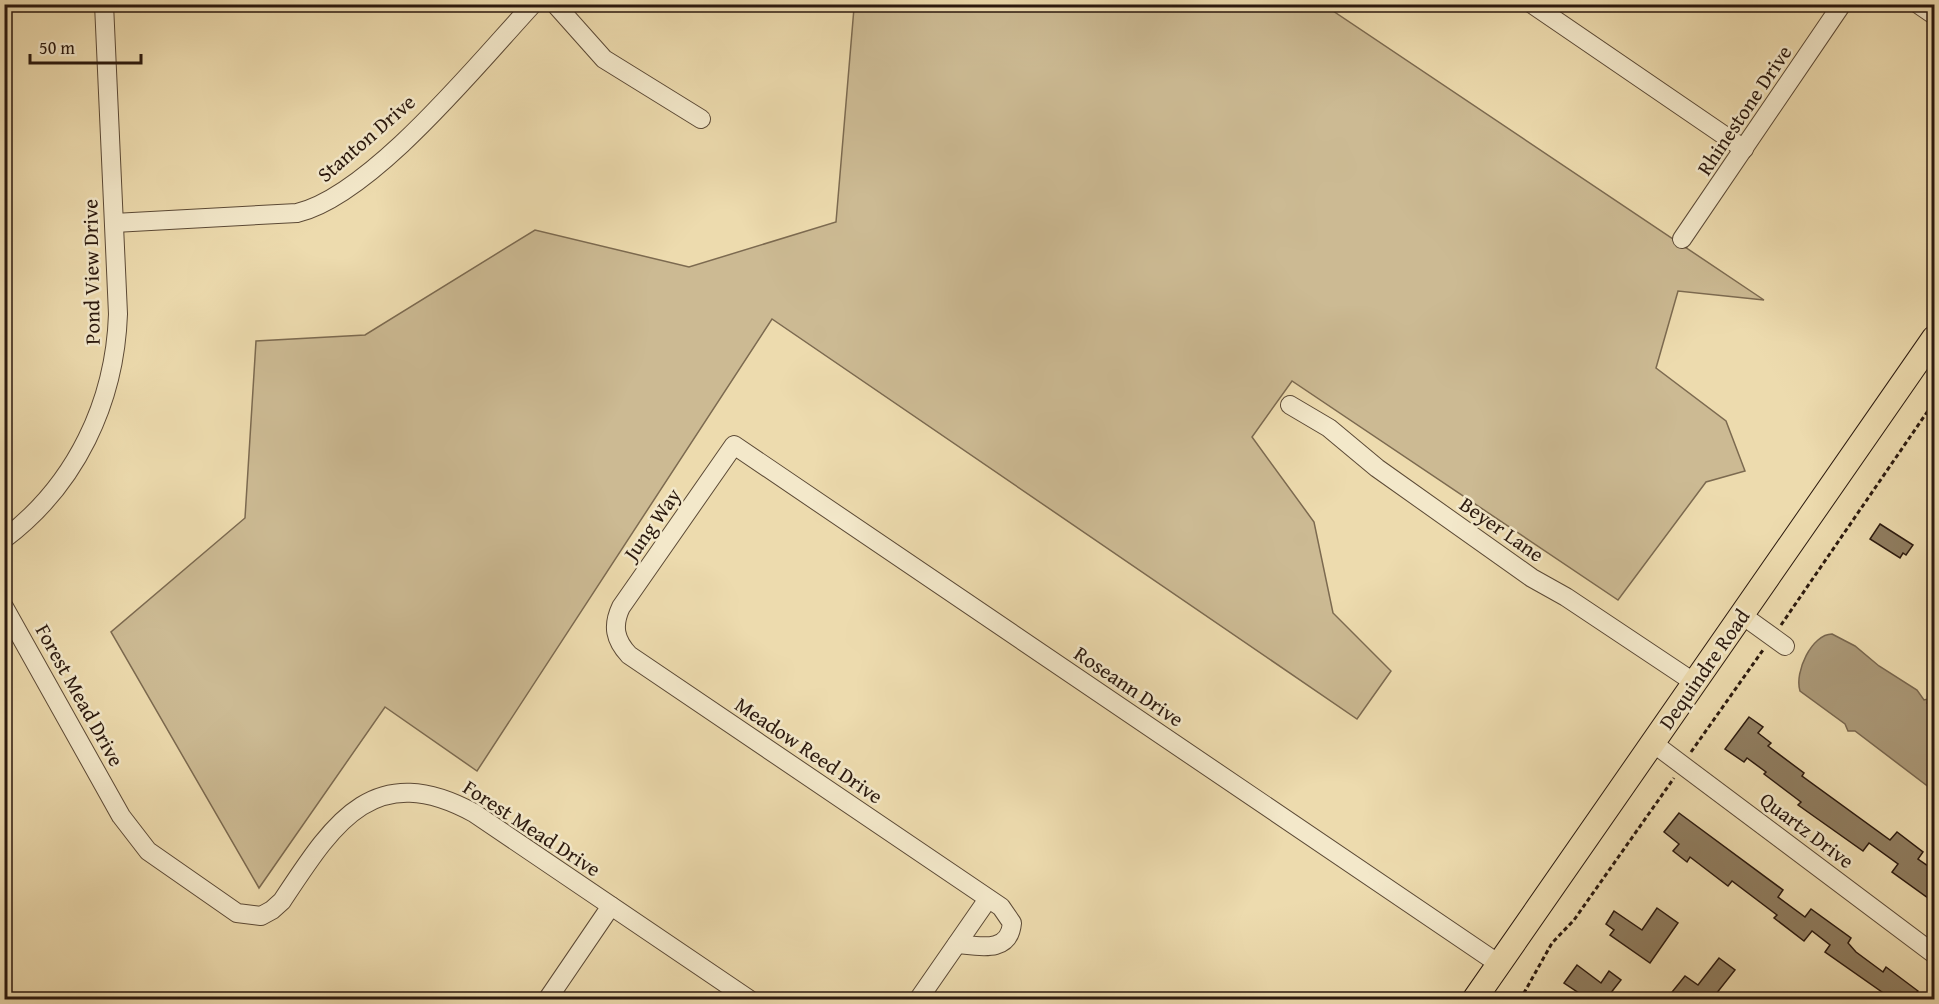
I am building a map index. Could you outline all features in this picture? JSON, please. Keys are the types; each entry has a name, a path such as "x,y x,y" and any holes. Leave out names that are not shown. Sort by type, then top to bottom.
{"main road":[{"name":"Dequindre Road","path":"1474,999 1935,338"}],"street":[{"name":"Pond View Drive","path":"4,539 29,519 60,483 88,439 108,389 117,339 118,314 104,4"},
{"name":"Stanton Drive","path":"114,223 297,213 325,203 400,144 533,4"},
{"path":"555,4 604,59 701,119"},
{"path":"1532,4 1744,150"},
{"name":"Rhinestone Drive","path":"1682,239 1842,4"},
{"path":"1918,4 1935,15"},
{"name":"Beyer Lane","path":"1290,405 1329,428 1377,468 1532,578 1566,597 1695,683"},
{"name":"Jung Way","path":"615,631 616,618 621,607 735,445"},
{"name":"Roseann Drive","path":"735,445 1499,964"},
{"name":"Forest Mead Drive","path":"4,607 89,761 134,834 165,865 237,913 261,916 272,910 282,901 321,842 344,818 372,801 405,793 438,796 474,813 750,999"},
{"path":"1742,615 1779,641"},
{"name":"Meadow Reed Drive","path":"615,631 620,644 629,655 1001,907 1012,923 1006,940 998,946 957,944"},
{"name":"Quartz Drive","path":"1653,743 1935,954"},
{"path":"918,999 988,899"},
{"path":"547,999 611,906"}],"path":[{"path":"1689,756 1779,641 1935,402"},
{"path":"1520,999 1552,943 1574,920 1676,775"}],"shaded area":[{"path":"849,5 1324,5 1764,300 1678,291 1656,368 1726,421 1745,471 1706,482 1618,600 1292,381 1252,437 1314,522 1333,613 1391,671 1357,719 772,319 477,771 385,707 259,888 111,632 245,518 256,341 365,335 535,230 689,267 836,222 854,8"},
{"path":"1832,634 1855,646 1879,666 1917,690 1924,700 1928,699 1927,703 1934,701 1934,791 1855,731 1848,731 1845,724 1800,691 1800,674 1806,655 1818,640"}],"building":[{"path":"1880,524 1913,545 1906,555 1903,553 1900,558 1870,539"},
{"path":"1749,717 1763,727 1758,733 1771,743 1768,746 1804,773 1802,776 1890,840 1897,832 1923,852 1918,859 1935,871 1935,903 1892,872 1898,864 1869,843 1863,851 1798,805 1801,802 1764,774 1766,772 1747,758 1744,762 1725,749"},
{"path":"1679,813 1783,890 1778,897 1805,917 1811,909 1851,938 1848,943 1856,952 1883,972 1886,967 1918,991 1911,999 1892,999 1825,952 1830,945 1812,931 1804,941 1774,918 1777,915 1732,881 1728,886 1690,857 1687,862 1673,851 1679,844 1664,832"},
{"path":"1657,908 1678,923 1650,963 1610,935 1614,930 1606,924 1614,911 1642,930"},
{"path":"1719,958 1735,970 1712,999 1682,999 1672,992 1685,976 1698,985"},
{"path":"1577,965 1601,983 1609,971 1621,980 1606,999 1588,999 1564,983"}],"waterway":[{"path":"4,920 7,941 4,952"}]}
